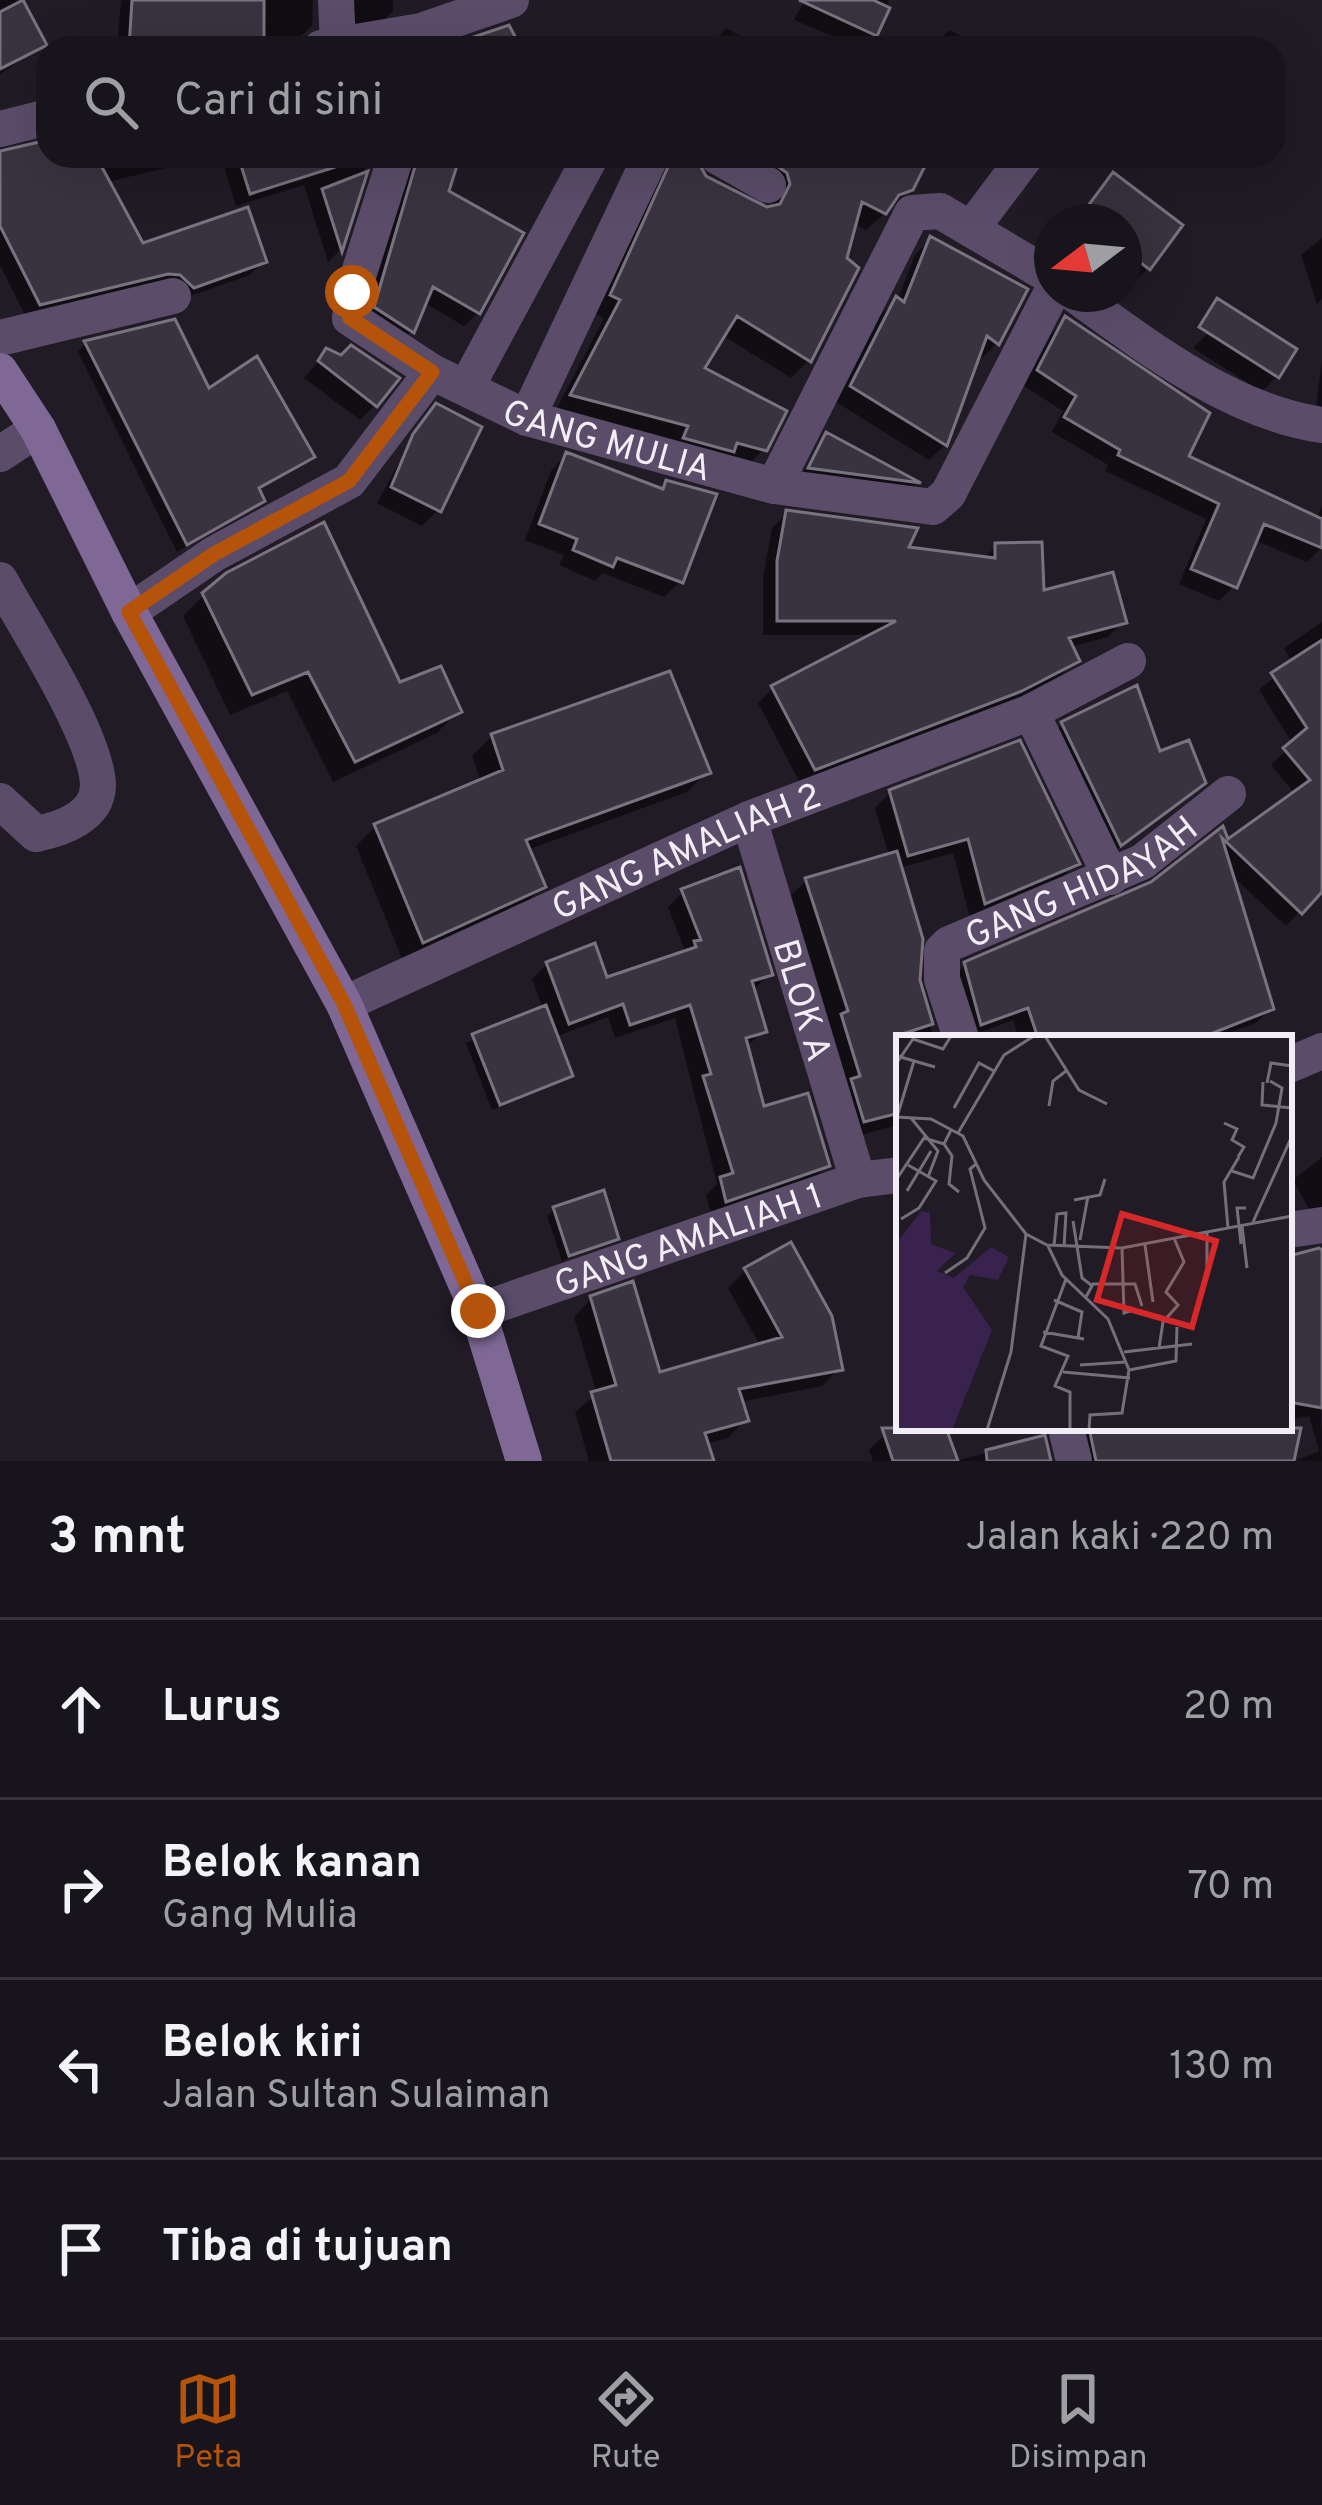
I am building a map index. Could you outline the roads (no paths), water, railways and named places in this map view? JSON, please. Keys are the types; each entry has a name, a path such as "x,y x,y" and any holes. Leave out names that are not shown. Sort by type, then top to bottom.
{"main road":[{"path":"0,371 38,429 129,612 344,1004 478,1311 524,1461"}],"street":[{"path":"331,36 336,0"},
{"path":"430,36 511,0"},
{"path":"0,129 36,120"},
{"name":"GANG MULIA","path":"392,168 352,292 350,318 432,372 527,418 775,486 933,508 948,494 1042,312"},
{"path":"466,388 585,168"},
{"path":"527,418 645,168"},
{"path":"738,168 768,185"},
{"path":"971,229 1017,168"},
{"path":"775,486 901,228 913,213 929,209 1034,266"},
{"path":"0,338 172,296"},
{"path":"1102,312 1230,396 1295,422 1322,425"},
{"path":"129,612 214,554 349,481 432,372"},
{"path":"0,454 38,429"},
{"path":"0,580 91,754 98,789 85,814 62,829 36,834 0,801"},
{"name":"GANG AMALIAH 2","path":"344,1004 749,819 1031,712 1128,661"},
{"path":"1031,712 1111,877"},
{"name":"GANG HIDAYAH","path":"960,1035 941,979 942,951 963,937 1111,877 1174,842 1228,794"},
{"name":"BLOK A","path":"749,819 858,1180"},
{"path":"1292,1064 1322,1051"},
{"name":"GANG AMALIAH 1","path":"478,1311 858,1180 896,1175"},
{"path":"1292,1230 1322,1225"},
{"path":"1067,1431 1074,1461"}]}
